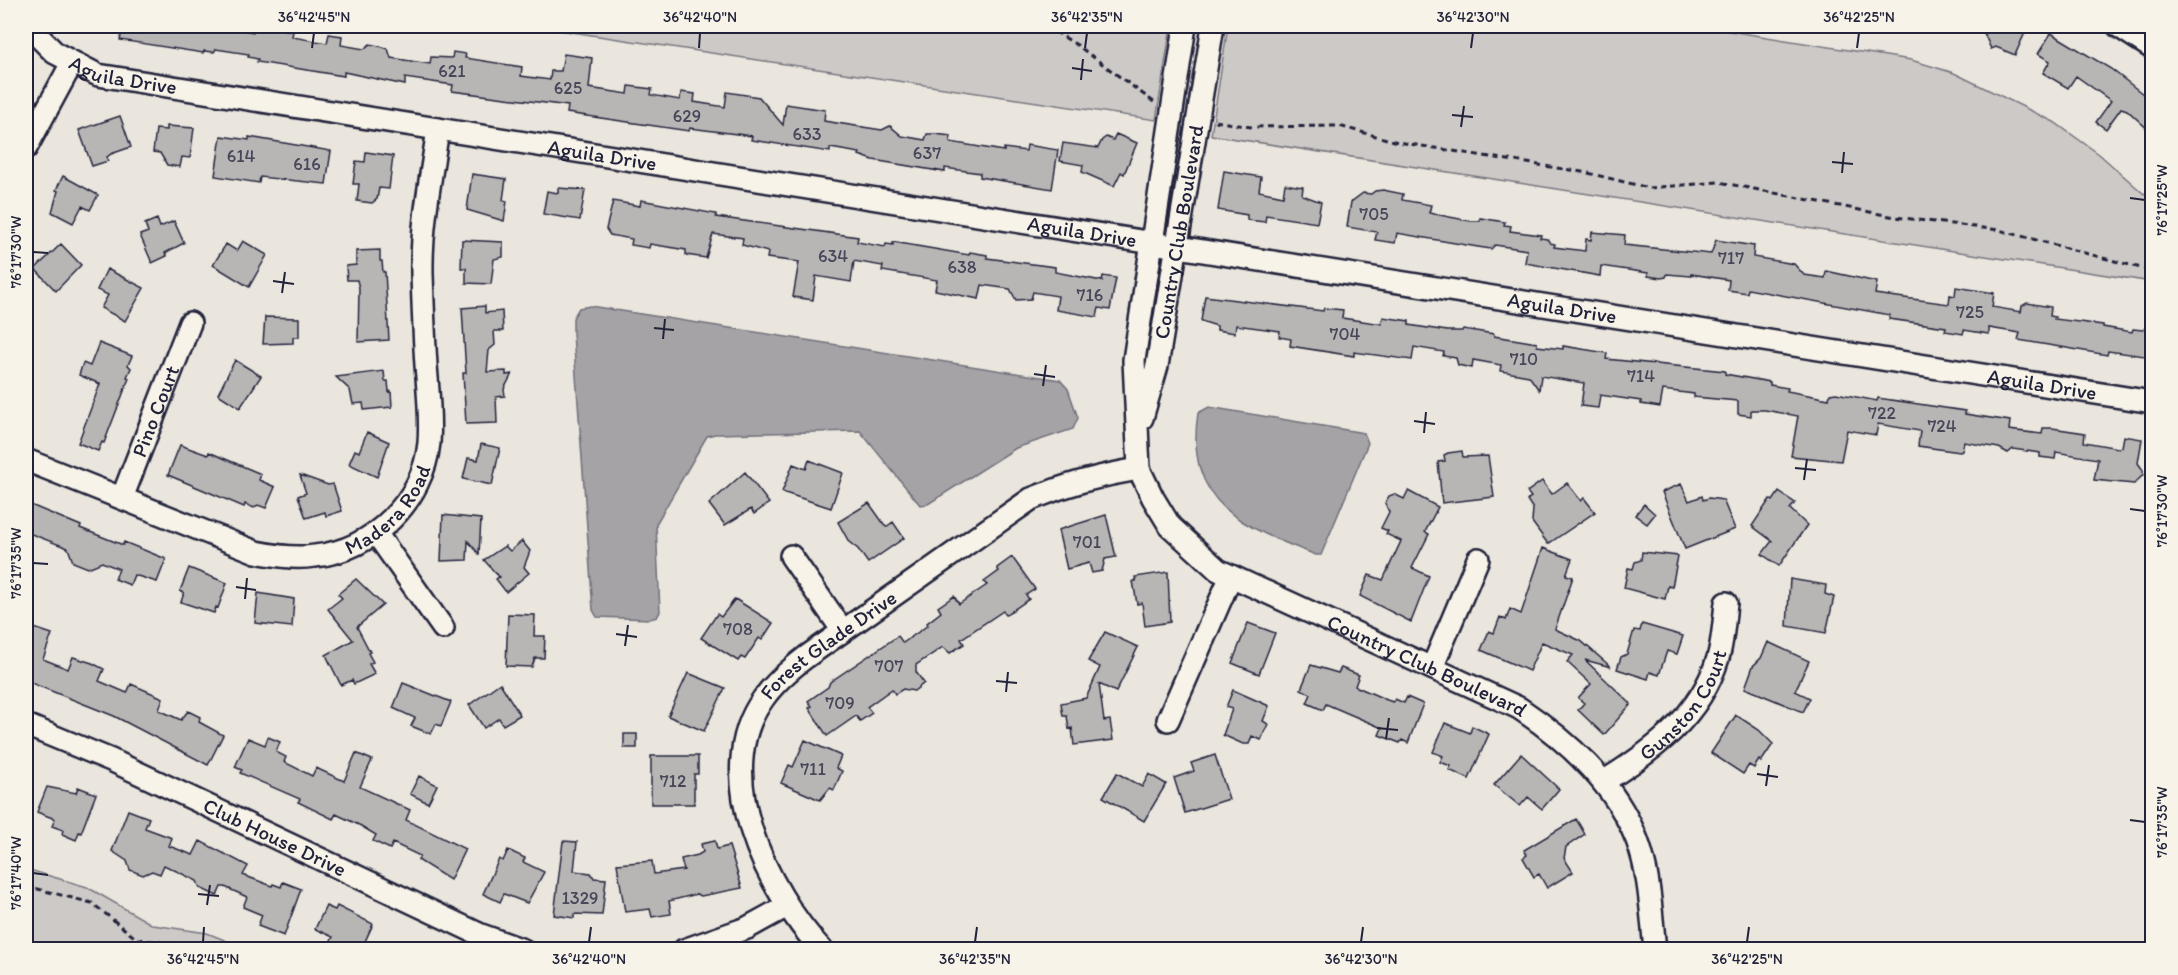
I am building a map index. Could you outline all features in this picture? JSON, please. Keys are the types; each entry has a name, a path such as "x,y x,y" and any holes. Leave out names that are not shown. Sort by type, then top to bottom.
{"street":[{"name":"Aguila Drive","path":"28,26 40,40 72,63 98,75 2152,402"},
{"name":"Country Club Boulevard","path":"1185,26 1134,360 1140,469 1170,526 1218,570 1519,708 1556,733 1603,782 1637,839 1646,873 1655,950"},
{"name":"Country Club Boulevard","path":"1137,436 1157,366 1213,26"},
{"path":"2118,26 2152,48"},
{"path":"26,148 72,63"},
{"name":"Madera Road","path":"26,460 235,544 274,555 317,556 340,551 376,533 403,507 414,489 420,477 429,442 422,271 427,203 438,129"},
{"name":"Pino Court","path":"122,498 190,323"},
{"name":"Forest Glade Drive","path":"822,950 787,906 765,864 749,819 742,789 741,759 748,728 762,700 781,676 1031,499 1102,474 1140,469"},
{"path":"376,533 443,628"},
{"path":"791,556 843,630"},
{"path":"1431,668 1478,559"},
{"path":"1168,720 1231,576"},
{"name":"Gunston Court","path":"1603,782 1647,754 1669,736 1694,705 1707,684 1718,657 1726,603"},
{"name":"Club House Drive","path":"26,725 111,760 481,935 523,950"},
{"path":"684,950 747,928 787,906"}],"path":[{"path":"1046,26 1077,45 1148,99 1172,113"},
{"path":"1198,118 1251,127 1339,126 1398,142 1588,173 1638,187 1669,187 1706,181 1719,182 1895,218 1999,230 2152,271"},
{"path":"26,886 42,892 73,896 92,903 137,939 218,950"}],"shaded area":[{"path":"532,26 1171,26 1156,120"},
{"path":"1228,26 1698,26 1911,60 1954,73 2054,122 2099,154 2144,194 2152,187 2152,282 1211,135"},
{"path":"590,306 1060,380 1068,389 1078,418 1073,429 1016,448 928,504 920,505 860,431 707,436 656,524 660,612 657,617 650,619 597,617 593,610 573,334 573,318 579,308"},
{"path":"1209,407 1364,433 1368,443 1321,555 1289,545 1243,522 1224,508 1210,491 1200,470 1196,444 1198,413"},
{"path":"26,869 87,887 153,925 207,933 247,949 26,949"}],"building":[{"path":"123,26 218,26 253,32 254,26 274,26 293,31 292,37 327,43 329,34 342,36 341,45 364,49 370,44 388,49 391,58 430,64 431,57 452,58 453,52 466,54 465,58 522,67 521,76 550,80 551,71 561,71 564,54 592,58 589,88 628,94 629,86 652,89 651,95 680,100 681,92 695,94 694,102 725,107 727,92 759,97 783,125 786,104 825,110 824,121 882,130 890,126 902,136 925,140 927,134 935,134 951,136 950,142 1004,151 1004,148 1026,151 1027,145 1058,150 1052,189 980,177 980,173 945,168 945,172 873,160 859,155 860,153 830,148 830,152 751,140 752,136 690,128 689,131 567,113 568,106 452,91 453,85 405,78 405,85 344,72 344,76 257,62 258,59 248,57 249,54 216,49 214,52 204,51 203,53 120,40"},
{"path":"1981,26 2028,26 2015,55 1996,47 1991,49"},
{"path":"2051,33 2111,69 2152,101 2152,133 2127,110 2121,108 2106,129 2096,122 2111,101 2076,76 2068,88 2043,73 2050,61 2038,54"},
{"path":"120,116 131,147 111,154 107,157 108,161 92,166 79,130"},
{"path":"167,126 194,128 190,158 182,157 180,167 167,165 160,153 153,152 156,129 167,130"},
{"path":"1116,134 1137,143 1124,174 1121,172 1114,186 1082,172 1083,165 1060,161 1063,143 1098,148 1102,140 1106,137 1113,140"},
{"path":"221,136 249,140 249,137 331,151 326,184 260,177 259,183 215,176"},
{"path":"366,152 393,156 389,189 379,188 377,199 372,203 357,201 359,184 353,184 356,161 365,162"},
{"path":"1224,171 1261,177 1259,191 1283,196 1285,184 1303,187 1302,195 1321,202 1317,223 1266,215 1265,222 1247,220 1247,215 1218,210"},
{"path":"472,174 506,179 503,200 507,201 504,221 467,210"},
{"path":"63,176 98,195 90,210 82,206 73,223 52,212 58,191 56,190"},
{"path":"558,188 585,190 580,220 543,214 547,191 558,193"},
{"path":"1383,190 1403,194 1402,200 1431,205 1429,213 1470,221 1480,221 1480,218 1505,222 1504,225 1511,226 1510,231 1541,235 1540,238 1555,244 1554,247 1585,251 1586,239 1591,240 1592,232 1625,235 1624,245 1711,254 1716,240 1754,246 1753,257 1794,264 1804,275 1825,278 1826,271 1877,282 1875,294 1949,304 1950,295 1955,296 1956,287 1994,293 1992,307 2021,312 2022,306 2027,303 2051,307 2050,316 2055,317 2054,319 2103,325 2103,327 2132,332 2133,329 2143,330 2152,321 2152,357 2108,351 2107,355 2018,340 2020,333 1989,328 1989,334 1964,330 1963,334 1945,331 1946,327 1889,319 1890,315 1748,289 1747,293 1728,290 1729,280 1691,274 1691,276 1667,274 1666,277 1661,278 1648,276 1648,273 1601,266 1600,276 1525,263 1527,250 1495,245 1491,249 1397,233 1395,243 1375,240 1377,232 1347,227 1351,202 1363,193 1371,194"},
{"path":"641,200 716,214 716,217 858,237 857,242 885,247 886,244 893,245 893,242 969,255 970,252 987,255 987,258 1055,267 1055,272 1102,281 1103,276 1116,278 1110,310 1099,308 1097,317 1056,310 1058,296 1033,292 1031,299 1016,300 1010,289 982,285 979,299 935,290 937,280 882,271 883,266 854,261 851,282 816,276 813,300 793,297 799,262 767,258 768,252 742,245 743,238 713,234 706,258 686,255 686,250 650,244 649,248 631,245 632,239 610,235 606,229 613,201 640,206"},
{"path":"157,219 160,227 174,221 184,243 165,253 167,256 152,263 140,235 148,232 145,224"},
{"path":"462,240 503,242 503,257 494,259 491,284 466,283 466,268 461,268"},
{"path":"243,241 267,255 249,287 213,265 226,244 237,251"},
{"path":"61,244 81,265 56,291 35,269"},
{"path":"380,250 380,261 382,261 383,272 385,272 389,340 358,342 359,288 357,280 347,280 346,266 356,265 356,251"},
{"path":"107,269 144,288 125,321 101,308 108,295 97,290"},
{"path":"1205,296 1323,311 1324,308 1343,310 1342,318 1382,324 1383,317 1409,321 1409,325 1447,331 1462,331 1463,329 1494,334 1494,336 1537,343 1537,346 1563,349 1563,346 1607,353 1606,359 1725,371 1725,374 1770,382 1770,385 1788,388 1787,391 1829,399 1830,394 1836,393 1877,401 1878,398 1965,411 1965,414 2010,421 2009,430 2042,434 2043,428 2052,428 2085,433 2084,442 2118,448 2122,447 2124,436 2142,439 2138,463 2143,470 2143,475 2134,484 2094,480 2098,459 2056,452 2055,459 2040,457 2040,453 2013,449 2008,453 1999,448 1964,442 1960,452 1918,446 1920,431 1878,424 1876,435 1847,430 1841,461 1791,456 1798,416 1765,410 1751,410 1751,416 1738,414 1738,401 1694,397 1694,394 1663,390 1660,407 1641,404 1641,401 1600,395 1598,408 1581,406 1584,383 1541,376 1539,390 1529,376 1500,371 1501,365 1473,360 1472,368 1458,365 1456,358 1443,356 1444,352 1414,347 1412,360 1354,352 1354,356 1290,346 1291,339 1279,337 1280,331 1236,325 1235,333 1217,330 1217,326 1201,321"},
{"path":"485,306 485,313 502,311 503,331 494,331 495,345 489,350 487,372 506,371 506,375 512,374 504,389 505,396 496,397 497,423 466,424 462,308"},
{"path":"265,317 299,318 299,337 293,337 293,343 263,344"},
{"path":"99,343 132,356 128,365 131,368 127,377 129,378 104,443 102,442 98,451 78,443 100,384 79,375 83,363 90,366"},
{"path":"235,360 261,376 240,408 218,394"},
{"path":"384,371 385,381 388,381 389,392 391,391 392,407 364,410 363,403 353,404 350,390 336,377"},
{"path":"367,432 389,442 377,477 349,464 355,450 359,452"},
{"path":"481,444 500,448 492,485 463,479 468,458 478,460"},
{"path":"180,445 208,455 209,452 261,474 259,480 275,487 266,508 258,505 254,508 245,504 244,507 168,475"},
{"path":"1462,451 1463,457 1488,456 1494,497 1442,503 1438,462 1445,461 1444,455 1448,453"},
{"path":"809,460 843,473 831,508 782,492 793,464 806,469"},
{"path":"745,472 769,503 754,514 751,509 725,525 709,504"},
{"path":"300,475 328,485 333,484 342,511 326,516 325,512 306,518 298,496 306,493"},
{"path":"1542,481 1552,494 1567,483 1581,501 1584,498 1595,512 1548,544 1532,522 1533,509 1527,500 1531,497 1527,492"},
{"path":"1681,484 1689,501 1702,496 1703,500 1709,498 1723,500 1735,529 1685,549 1662,492"},
{"path":"1408,491 1438,507 1425,532 1429,534 1412,568 1429,576 1411,622 1360,596 1369,575 1383,580 1401,541 1386,534 1388,531 1381,528 1389,512 1385,503 1389,496 1394,494 1404,499"},
{"path":"1779,492 1795,503 1790,509 1807,525 1779,566 1762,554 1772,541 1752,526 1770,499 1773,501"},
{"path":"26,503 81,526 80,528 166,559 157,582 134,575 130,585 115,579 119,569 102,562 88,568 73,562 68,548 26,532"},
{"path":"869,503 886,527 893,522 904,538 868,563 858,549 849,542 838,522"},
{"path":"1644,504 1655,514 1647,524 1635,515"},
{"path":"443,515 481,519 479,554 468,541 467,560 441,561"},
{"path":"1106,515 1116,557 1105,559 1102,571 1092,573 1089,563 1067,569 1058,530"},
{"path":"522,541 530,551 524,567 529,573 506,592 496,579 499,577 484,560 505,546 510,551"},
{"path":"1543,548 1572,559 1566,575 1573,577 1555,629 1581,641 1611,667 1585,660 1631,704 1604,735 1578,710 1584,703 1578,698 1591,684 1567,662 1573,655 1542,642 1529,671 1481,650 1489,631 1494,633 1500,617 1506,620 1510,609 1521,614"},
{"path":"1642,552 1678,556 1672,587 1668,586 1665,599 1624,588 1628,568 1633,569 1635,562 1641,560"},
{"path":"1012,557 1035,589 1026,595 1029,599 1006,615 1003,611 961,639 964,644 950,653 943,647 916,665 916,672 924,683 914,691 903,689 895,694 892,689 867,707 872,713 860,721 856,716 827,736 809,708 812,706 808,701 828,687 830,682 898,636 903,643 928,625 927,623 941,612 938,607 954,596 959,604 987,585 984,582"},
{"path":"189,568 227,583 214,613 181,602 184,593 180,591"},
{"path":"1168,572 1170,622 1145,626 1142,603 1137,604 1133,581 1136,581 1135,577"},
{"path":"356,579 383,605 357,627 370,652 368,653 373,662 369,664 375,674 354,684 352,680 341,685 326,655 353,640 328,609 342,598 338,594"},
{"path":"1790,579 1826,585 1825,594 1834,597 1826,633 1787,626"},
{"path":"258,593 294,599 292,627 255,623"},
{"path":"735,599 773,623 762,640 759,638 745,659 741,657 738,661 701,638 717,614 721,617"},
{"path":"508,614 535,615 534,636 545,636 544,658 535,658 532,667 506,666"},
{"path":"1248,623 1275,633 1259,674 1232,663"},
{"path":"1642,624 1683,636 1677,654 1667,651 1659,675 1650,672 1648,679 1617,669 1621,657 1627,654 1634,630 1640,631"},
{"path":"34,628 52,634 43,659 68,669 73,657 92,663 104,669 99,681 127,693 131,684 163,698 159,710 181,720 188,711 200,717 199,722 223,735 208,765 114,716 26,681 26,652"},
{"path":"1105,632 1138,647 1116,692 1099,684 1104,721 1110,720 1113,740 1074,745 1072,728 1069,729 1067,716 1063,716 1061,703 1086,698 1100,667 1088,661"},
{"path":"1768,642 1809,661 1795,691 1810,698 1803,712 1745,688 1753,666 1761,658"},
{"path":"1311,665 1338,673 1341,668 1359,675 1355,686 1387,700 1393,702 1395,699 1404,703 1407,697 1423,704 1408,743 1402,740 1400,743 1379,735 1382,728 1326,704 1323,710 1307,703 1311,694 1301,689"},
{"path":"688,673 725,688 704,731 668,716"},
{"path":"403,683 451,702 441,726 436,724 431,734 411,726 415,718 393,708"},
{"path":"500,683 520,715 503,725 499,718 484,728 469,705"},
{"path":"1233,690 1269,706 1263,721 1268,724 1261,740 1252,736 1249,744 1243,744 1223,735 1232,709 1226,707"},
{"path":"1736,715 1759,730 1773,744 1761,762 1759,760 1754,768 1749,765 1743,774 1711,753"},
{"path":"1445,723 1470,733 1472,726 1489,734 1469,779 1449,770 1451,766 1440,762 1443,756 1433,752"},
{"path":"624,734 637,734 637,748 624,748"},
{"path":"268,737 280,742 276,752 286,757 284,762 312,776 316,768 344,781 356,753 372,760 360,787 410,810 406,820 465,849 450,880 418,860 420,856 393,843 390,849 373,841 376,835 361,826 336,814 333,819 298,802 300,799 240,773 242,770 235,767 248,738 265,745"},
{"path":"805,740 841,756 836,768 842,771 834,790 830,788 820,800 781,783 789,765 793,767"},
{"path":"1521,754 1559,789 1542,809 1528,797 1520,806 1494,785"},
{"path":"1215,755 1229,799 1185,813 1174,778 1194,771 1191,763"},
{"path":"651,756 698,756 698,774 694,774 694,804 651,804"},
{"path":"1117,773 1142,787 1149,774 1166,784 1144,821 1103,797"},
{"path":"419,776 437,785 428,803 410,794"},
{"path":"47,787 76,793 78,787 96,794 76,840 62,834 63,830 52,826 55,819 37,812"},
{"path":"128,810 149,818 145,828 172,838 169,846 193,855 200,841 248,866 243,875 272,886 273,884 281,887 283,882 301,889 284,936 258,926 262,915 243,907 247,897 225,887 221,887 217,896 200,888 197,881 164,865 160,874 152,871 143,875 130,870 127,861 112,851"},
{"path":"1576,819 1585,834 1566,847 1564,858 1573,872 1547,888 1539,874 1534,877 1523,858 1527,855 1524,850"},
{"path":"563,841 577,842 574,871 591,873 594,878 606,879 602,915 574,914 574,918 554,915"},
{"path":"715,841 717,849 729,846 742,888 701,896 697,894 669,901 671,914 652,917 650,909 625,912 617,864 652,861 654,874 684,870 681,859 698,855 703,852 701,844"},
{"path":"508,850 525,858 523,862 544,872 527,903 504,894 500,902 483,894 499,859 503,861"},
{"path":"326,906 335,910 337,906 373,924 361,950 333,950 335,944 330,942 333,937 315,929"}]}
